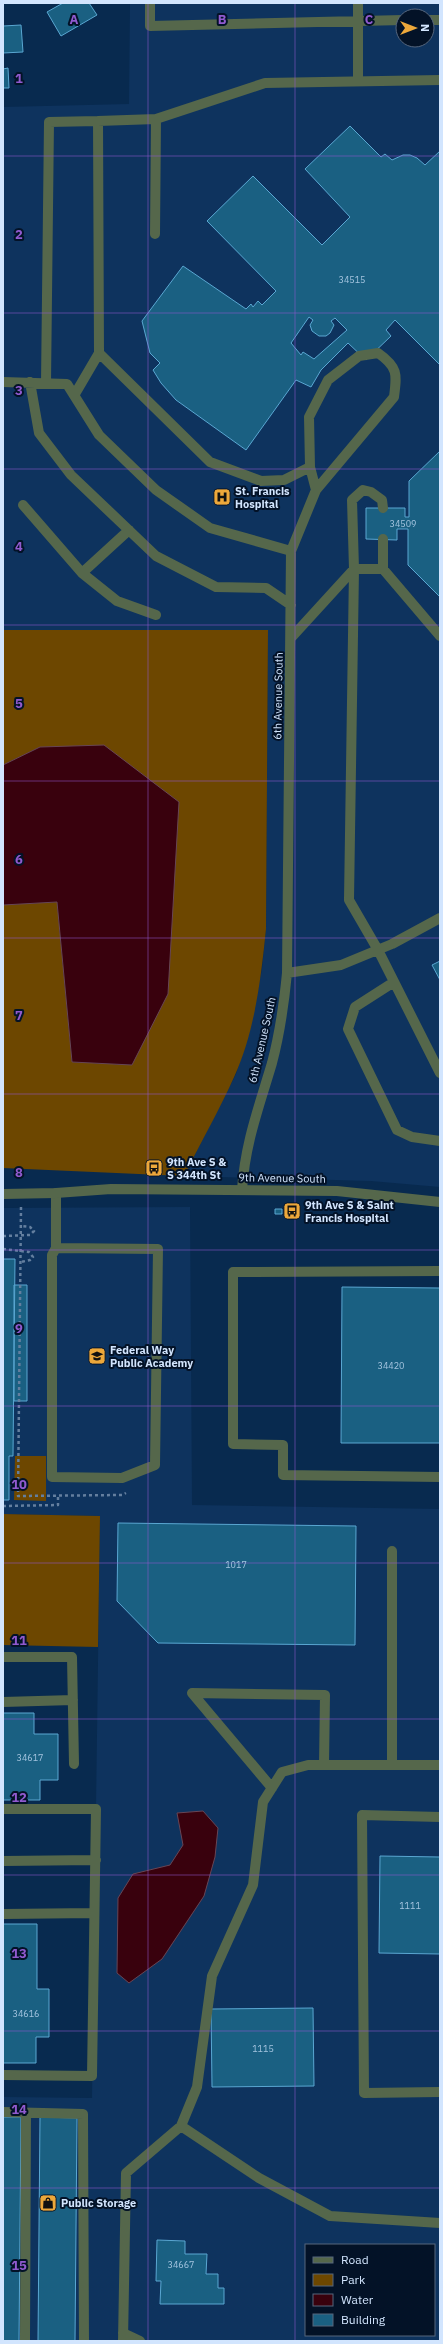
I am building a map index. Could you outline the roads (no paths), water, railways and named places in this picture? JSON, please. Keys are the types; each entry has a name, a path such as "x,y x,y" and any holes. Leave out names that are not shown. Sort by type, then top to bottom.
{"street":[{"path":"150,3 150,26 395,20"},
{"path":"358,3 358,81"},
{"path":"46,383 49,122 156,119 265,83 440,80"},
{"path":"155,234 156,119"},
{"path":"75,394 99,353 98,121"},
{"path":"99,353 210,462 261,481 284,480 310,467"},
{"path":"3,382 67,384 75,394 87,418 99,435 156,490 210,528 291,551 316,490 394,397 397,378 391,362 378,353 359,356 328,380 309,417 310,467 316,490"},
{"path":"30,382 39,433 71,475 156,556 216,587 266,588 291,605"},
{"path":"383,508 382,500 371,492 363,490 352,500 354,569 350,900 378,950 440,1073"},
{"path":"23,505 82,574 116,601 156,615"},
{"path":"82,574 129,530"},
{"path":"383,539 383,569 440,636"},
{"name":"6th Avenue South","path":"242,1190 244,1159 272,1062 284,1011 287,973 291,551"},
{"path":"290,638 354,569 383,569"},
{"path":"287,973 341,965 378,950 440,918"},
{"path":"394,982 355,1007 348,1029 397,1130 412,1137 440,1140"},
{"name":"9th Avenue South","path":"3,1194 56,1193 111,1189 337,1191 440,1202"},
{"path":"56,1193 56,1248 52,1255 52,1477 122,1478 155,1465 158,1249 56,1248"},
{"path":"440,1271 233,1272 234,1444 283,1445 283,1475 440,1477"},
{"path":"392,1551 392,1765"},
{"path":"3,1657 72,1657 74,1764"},
{"path":"272,1788 192,1693 325,1695 324,1765"},
{"path":"3,1702 73,1700"},
{"path":"140,2341 123,2337 126,2173 180,2126 197,2087 212,1976 253,1885 263,1802 282,1772 308,1765 440,1765"},
{"path":"3,1809 96,1810 92,2076 3,2075"},
{"path":"440,1816 362,1815 364,2093 440,2092"},
{"path":"3,1861 96,1860"},
{"path":"3,1914 94,1913"},
{"path":"3,2112 83,2114 84,2341"},
{"path":"25,2341 26,2113"},
{"path":"180,2126 259,2178 330,2216 440,2223"}],"water":[{"path":"104,745 179,802 168,994 132,1065 72,1062 57,902 3,905 3,765 40,747"},
{"path":"203,1811 218,1828 215,1857 204,1896 162,1959 129,1983 117,1973 118,1898 133,1874 170,1865 183,1845 177,1813"}],"place":[{"name":"St. Francis Hospital","path":"222,497"},
{"name":"9th Ave S & S 344th St","path":"154,1168"},
{"name":"9th Ave S & Saint Francis Hospital","path":"292,1211"},
{"name":"Federal Way Public Academy","path":"97,1356"},
{"name":"Public Storage","path":"48,2203"}]}
